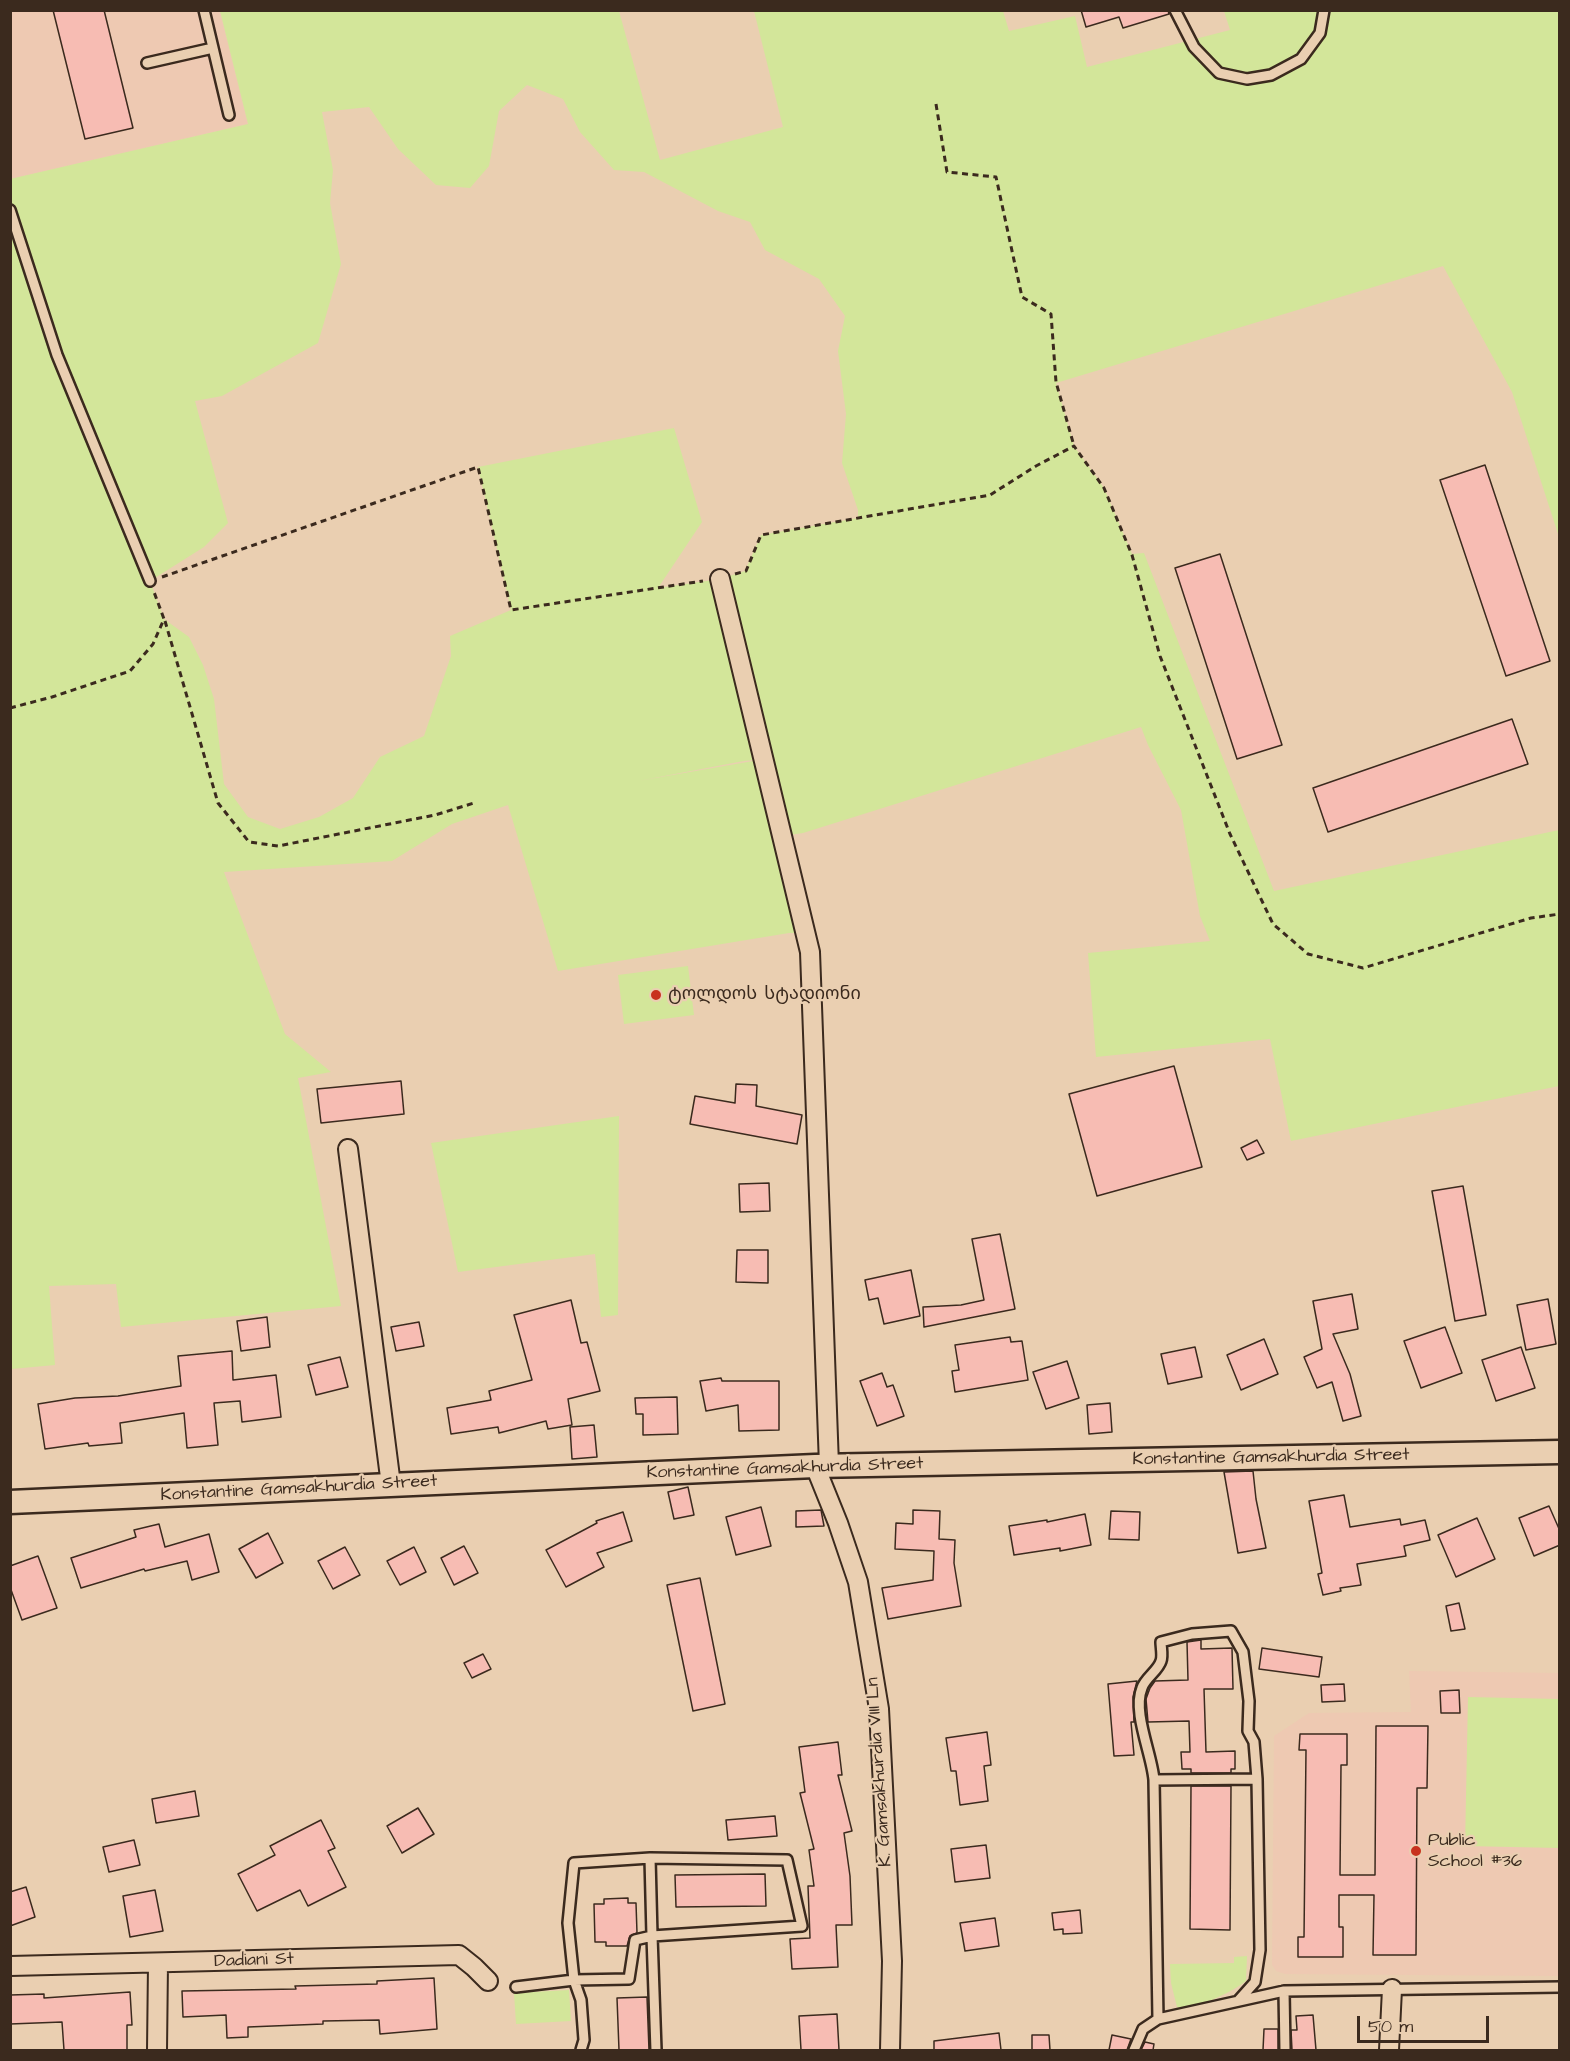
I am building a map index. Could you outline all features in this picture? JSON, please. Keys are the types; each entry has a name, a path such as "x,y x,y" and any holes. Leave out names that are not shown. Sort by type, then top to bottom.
{"street":[{"path":"720,579 810,952 822,1465"},
{"path":"348,1149 391,1485"},
{"name":"Konstantine Gamsakhurdia Street","path":"10,1502 822,1465 1560,1452"},
{"name":"K. Gamsakhurdia VIII Ln","path":"822,1465 858,1582 879,1709 892,1961 890,2050"},
{"name":"Dadiani St","path":"10,1966 459,1955 474,1966 488,1981"},
{"path":"157,2050 158,1964"},
{"path":"1389,2050 1392,1989"}],"lane":[{"path":"204,10 229,115"},
{"path":"1175,10 1194,47 1219,72 1247,79 1271,75 1301,59 1320,33 1324,10"},
{"path":"147,63 213,48"},
{"path":"10,210 57,355 150,581"},
{"path":"1158,2019 1154,1780 1153,1767 1143,1732 1140,1706 1142,1688 1161,1661 1161,1642 1192,1634 1231,1631 1243,1652 1249,1701 1248,1731 1254,1742 1257,1779 1260,1950 1255,1982 1238,2001"},
{"path":"1154,1780 1257,1779"},
{"path":"650,1858 656,2050"},
{"path":"516,1987 574,1980 629,1979 635,1940 652,1936 802,1926 786,1860 650,1858 574,1863 568,1923 574,1980 581,2000 584,2040 581,2050"},
{"path":"1134,2050 1143,2029 1158,2019 1284,1991 1560,1987"},
{"path":"1284,1991 1285,2050"}],"path":[{"path":"936,104 947,172 996,177 1022,297 1051,314 1056,382 1074,446 1104,488 1132,555 1160,656 1230,834 1273,924 1308,954 1363,968 1531,918 1560,915"},
{"path":"474,803 435,815 278,846 249,842 218,804 164,619 150,581 478,467 511,610 720,579 746,571 761,535 990,495 1035,466 1074,446"},
{"path":"10,708 52,697 130,671 153,644 164,619"}],"shaded area":[{"path":"10,11 220,11 248,124 11,179"},
{"name":"Public School #36","path":"1409,1671 1559,1673 1559,1976 1285,1974 1276,1971 1272,1965 1274,1736 1309,1713 1411,1712"}],"green space":[{"path":"220,11 619,11 660,160 783,127 754,11 1003,11 1009,31 1075,16 1087,67 1230,30 1224,11 1559,11 1559,537 1512,392 1443,266 1056,383 1074,446 1104,488 1132,554 1144,553 1274,891 1559,830 1559,1086 1291,1141 1270,1039 1096,1057 1088,953 1210,941 1200,916 1181,810 1141,727 803,833 783,836 806,933 789,933 558,971 508,805 452,824 392,861 224,872 285,1034 331,1072 298,1078 341,1306 121,1327 116,1284 49,1286 55,1365 11,1369 10,179 248,124","holes":["527,85 563,99 580,132 614,170 644,172 718,211 750,222 765,250 819,279 845,316 838,351 846,414 842,463 858,510 858,518 761,535 745,571 720,579 658,588 702,522 674,428 478,467 511,610 450,636 451,656 424,736 380,757 353,798 319,817 280,829 248,817 224,784 214,699 203,665 189,637 164,619 150,581 204,547 228,523 195,401 222,396 318,343 341,264 330,203 333,170 322,112 369,107 398,149 436,185 470,188 489,166 499,111","744,761 753,761 638,781"]},
{"name":"ტოლდოს სტადიონი","path":"688,966 694,1015 624,1024 618,975"},
{"path":"619,1116 618,1315 601,1317 595,1254 458,1272 431,1143"},
{"path":"1468,1697 1559,1699 1559,1848 1465,1846"},
{"path":"1247,1956 1246,1981 1202,2004 1184,2008 1177,2007 1171,1983 1170,1964 1234,1963 1234,1957"},
{"path":"569,1990 571,2021 516,2024 514,1993"}],"building":[{"path":"53,10 104,10 133,128 85,139"},
{"path":"1081,10 1168,10 1169,14 1123,28 1119,17 1086,27"},
{"path":"1485,465 1550,661 1506,676 1440,480"},
{"path":"1220,554 1282,745 1237,759 1175,568"},
{"path":"1512,719 1528,764 1328,832 1313,788"},
{"path":"1174,1066 1202,1167 1097,1196 1069,1094"},
{"path":"401,1081 404,1114 321,1123 317,1089"},
{"path":"736,1084 757,1085 756,1106 802,1115 797,1144 690,1124 695,1096 735,1103"},
{"path":"1257,1140 1264,1153 1247,1160 1241,1148"},
{"path":"769,1183 770,1211 740,1212 739,1184"},
{"path":"1463,1186 1486,1315 1455,1321 1432,1191"},
{"path":"1000,1234 1015,1309 924,1327 923,1307 961,1305 984,1300 972,1239"},
{"path":"737,1250 768,1250 768,1283 736,1282"},
{"path":"911,1270 920,1316 884,1324 878,1298 869,1300 865,1280"},
{"path":"1352,1294 1358,1329 1333,1334 1350,1374 1361,1416 1343,1421 1332,1382 1317,1388 1304,1357 1322,1349 1313,1301"},
{"path":"1548,1299 1556,1344 1526,1350 1517,1305"},
{"path":"571,1300 581,1343 587,1342 600,1391 568,1399 572,1425 548,1429 546,1421 499,1433 498,1427 451,1434 447,1408 491,1400 489,1391 532,1380 514,1315"},
{"path":"267,1317 270,1347 241,1351 237,1321"},
{"path":"419,1322 424,1346 396,1351 391,1327"},
{"path":"1445,1327 1462,1373 1421,1388 1404,1341"},
{"path":"1010,1337 1011,1342 1022,1341 1028,1380 955,1392 952,1371 959,1370 955,1345"},
{"path":"1264,1339 1278,1374 1241,1390 1227,1355"},
{"path":"1195,1347 1202,1377 1168,1384 1161,1354"},
{"path":"1521,1347 1535,1388 1496,1401 1482,1360"},
{"path":"232,1351 233,1380 276,1375 281,1417 242,1422 240,1401 214,1403 218,1445 187,1448 184,1413 120,1423 122,1443 89,1446 88,1443 45,1449 38,1404 75,1398 118,1396 181,1386 178,1356"},
{"path":"340,1357 348,1387 316,1395 308,1365"},
{"path":"1067,1361 1079,1398 1046,1409 1033,1372"},
{"path":"882,1373 887,1387 893,1385 904,1416 877,1426 860,1381"},
{"path":"721,1378 722,1381 779,1381 779,1430 739,1431 738,1405 706,1411 700,1381"},
{"path":"677,1397 678,1434 643,1435 643,1414 636,1414 635,1398"},
{"path":"1110,1403 1112,1432 1089,1434 1087,1405"},
{"path":"594,1425 597,1457 572,1459 570,1427"},
{"path":"1253,1471 1266,1548 1238,1553 1224,1472"},
{"path":"688,1487 694,1515 674,1519 668,1492"},
{"path":"1344,1495 1350,1527 1400,1519 1401,1525 1425,1520 1430,1540 1404,1546 1406,1556 1357,1564 1361,1585 1340,1588 1341,1591 1323,1595 1318,1574 1322,1573 1309,1501"},
{"path":"1549,1506 1560,1531 1560,1545 1534,1556 1519,1518"},
{"path":"761,1507 771,1546 736,1555 726,1517"},
{"path":"821,1510 824,1526 796,1527 796,1511"},
{"path":"913,1510 940,1511 939,1539 955,1540 954,1563 961,1606 888,1619 882,1588 933,1580 934,1551 895,1549 896,1523 913,1524"},
{"path":"1111,1511 1140,1512 1139,1540 1109,1539"},
{"path":"623,1512 632,1541 597,1553 604,1567 566,1587 546,1550 597,1523 596,1521"},
{"path":"1085,1514 1091,1545 1060,1551 1060,1548 1014,1555 1009,1526 1047,1520 1047,1522"},
{"path":"1477,1518 1495,1559 1456,1577 1438,1535"},
{"path":"159,1524 165,1547 209,1534 219,1572 192,1580 187,1561 145,1571 144,1569 81,1588 71,1558 136,1537 134,1530"},
{"path":"268,1533 283,1563 256,1578 239,1549"},
{"path":"464,1546 478,1573 454,1585 441,1558"},
{"path":"345,1547 360,1575 333,1589 318,1561"},
{"path":"414,1547 426,1572 400,1585 387,1561"},
{"path":"38,1556 57,1608 22,1620 10,1587 10,1566"},
{"path":"700,1578 725,1704 693,1711 667,1585"},
{"path":"1459,1603 1465,1629 1451,1631 1446,1606"},
{"path":"1201,1640 1201,1649 1232,1648 1233,1689 1204,1689 1206,1752 1235,1751 1235,1769 1231,1769 1231,1773 1191,1773 1191,1769 1182,1769 1181,1752 1190,1752 1189,1721 1148,1722 1146,1699 1150,1688 1155,1681 1188,1680 1187,1642"},
{"path":"1262,1648 1322,1657 1319,1677 1259,1669"},
{"path":"483,1654 491,1669 472,1678 464,1663"},
{"path":"1137,1681 1133,1697 1134,1722 1131,1722 1134,1755 1114,1756 1108,1684"},
{"path":"1344,1684 1345,1701 1322,1702 1321,1685"},
{"path":"1459,1690 1460,1713 1441,1713 1440,1691"},
{"path":"1376,1726 1428,1726 1427,1788 1417,1788 1416,1955 1373,1955 1374,1895 1339,1895 1339,1927 1343,1927 1343,1957 1298,1957 1298,1937 1304,1937 1306,1750 1299,1750 1300,1734 1347,1734 1347,1765 1341,1765 1340,1875 1375,1875"},
{"path":"987,1732 991,1765 984,1766 988,1801 960,1805 956,1771 951,1771 946,1738"},
{"path":"838,1742 842,1775 838,1775 852,1831 844,1833 850,1876 852,1925 836,1925 838,1967 792,1969 790,1939 810,1938 808,1886 814,1886 809,1850 814,1849 800,1793 805,1792 799,1747"},
{"path":"1191,1786 1231,1786 1230,1930 1190,1929"},
{"path":"195,1791 199,1816 156,1823 152,1799"},
{"path":"418,1808 434,1834 402,1853 387,1826"},
{"path":"775,1816 777,1836 728,1840 726,1820"},
{"path":"321,1820 335,1848 328,1851 346,1887 308,1906 300,1890 257,1911 238,1874 275,1855 270,1846"},
{"path":"134,1840 140,1865 109,1872 103,1847"},
{"path":"986,1845 990,1878 955,1882 951,1849"},
{"path":"765,1874 766,1906 676,1907 675,1875"},
{"path":"26,1887 35,1917 10,1926 10,1892"},
{"path":"155,1890 163,1931 130,1937 123,1896"},
{"path":"628,1898 628,1903 636,1903 637,1933 630,1936 627,1946 606,1946 606,1942 595,1942 594,1904 604,1904 604,1899"},
{"path":"1080,1910 1082,1933 1063,1934 1063,1929 1054,1930 1052,1913"},
{"path":"995,1918 999,1946 965,1951 960,1923"},
{"path":"434,1978 437,2029 380,2034 379,2020 323,2021 323,2024 248,2027 248,2037 227,2038 226,2015 183,2017 182,1991 296,1989 295,1986 377,1984 377,1981"},
{"path":"130,1992 132,2025 127,2025 127,2050 64,2050 62,2022 10,2024 10,1995 44,1994 44,1998"},
{"path":"647,1997 649,2050 619,2050 617,1998"},
{"path":"837,2014 839,2050 801,2050 799,2016"},
{"path":"1313,2015 1316,2050 1292,2050 1291,2030 1297,2030 1296,2016"},
{"path":"1264,2029 1278,2029 1278,2050 1263,2050"},
{"path":"999,2033 1001,2050 934,2050 934,2041"},
{"path":"1032,2035 1049,2035 1050,2050 1032,2050"},
{"path":"1112,2035 1131,2039 1127,2050 1109,2050"},
{"path":"1145,2042 1154,2044 1153,2050 1141,2050"}],"place":[{"name":"ტოლდოს სტადიონი","path":"656,995"},
{"name":"Public School #36","path":"1416,1851"}]}
